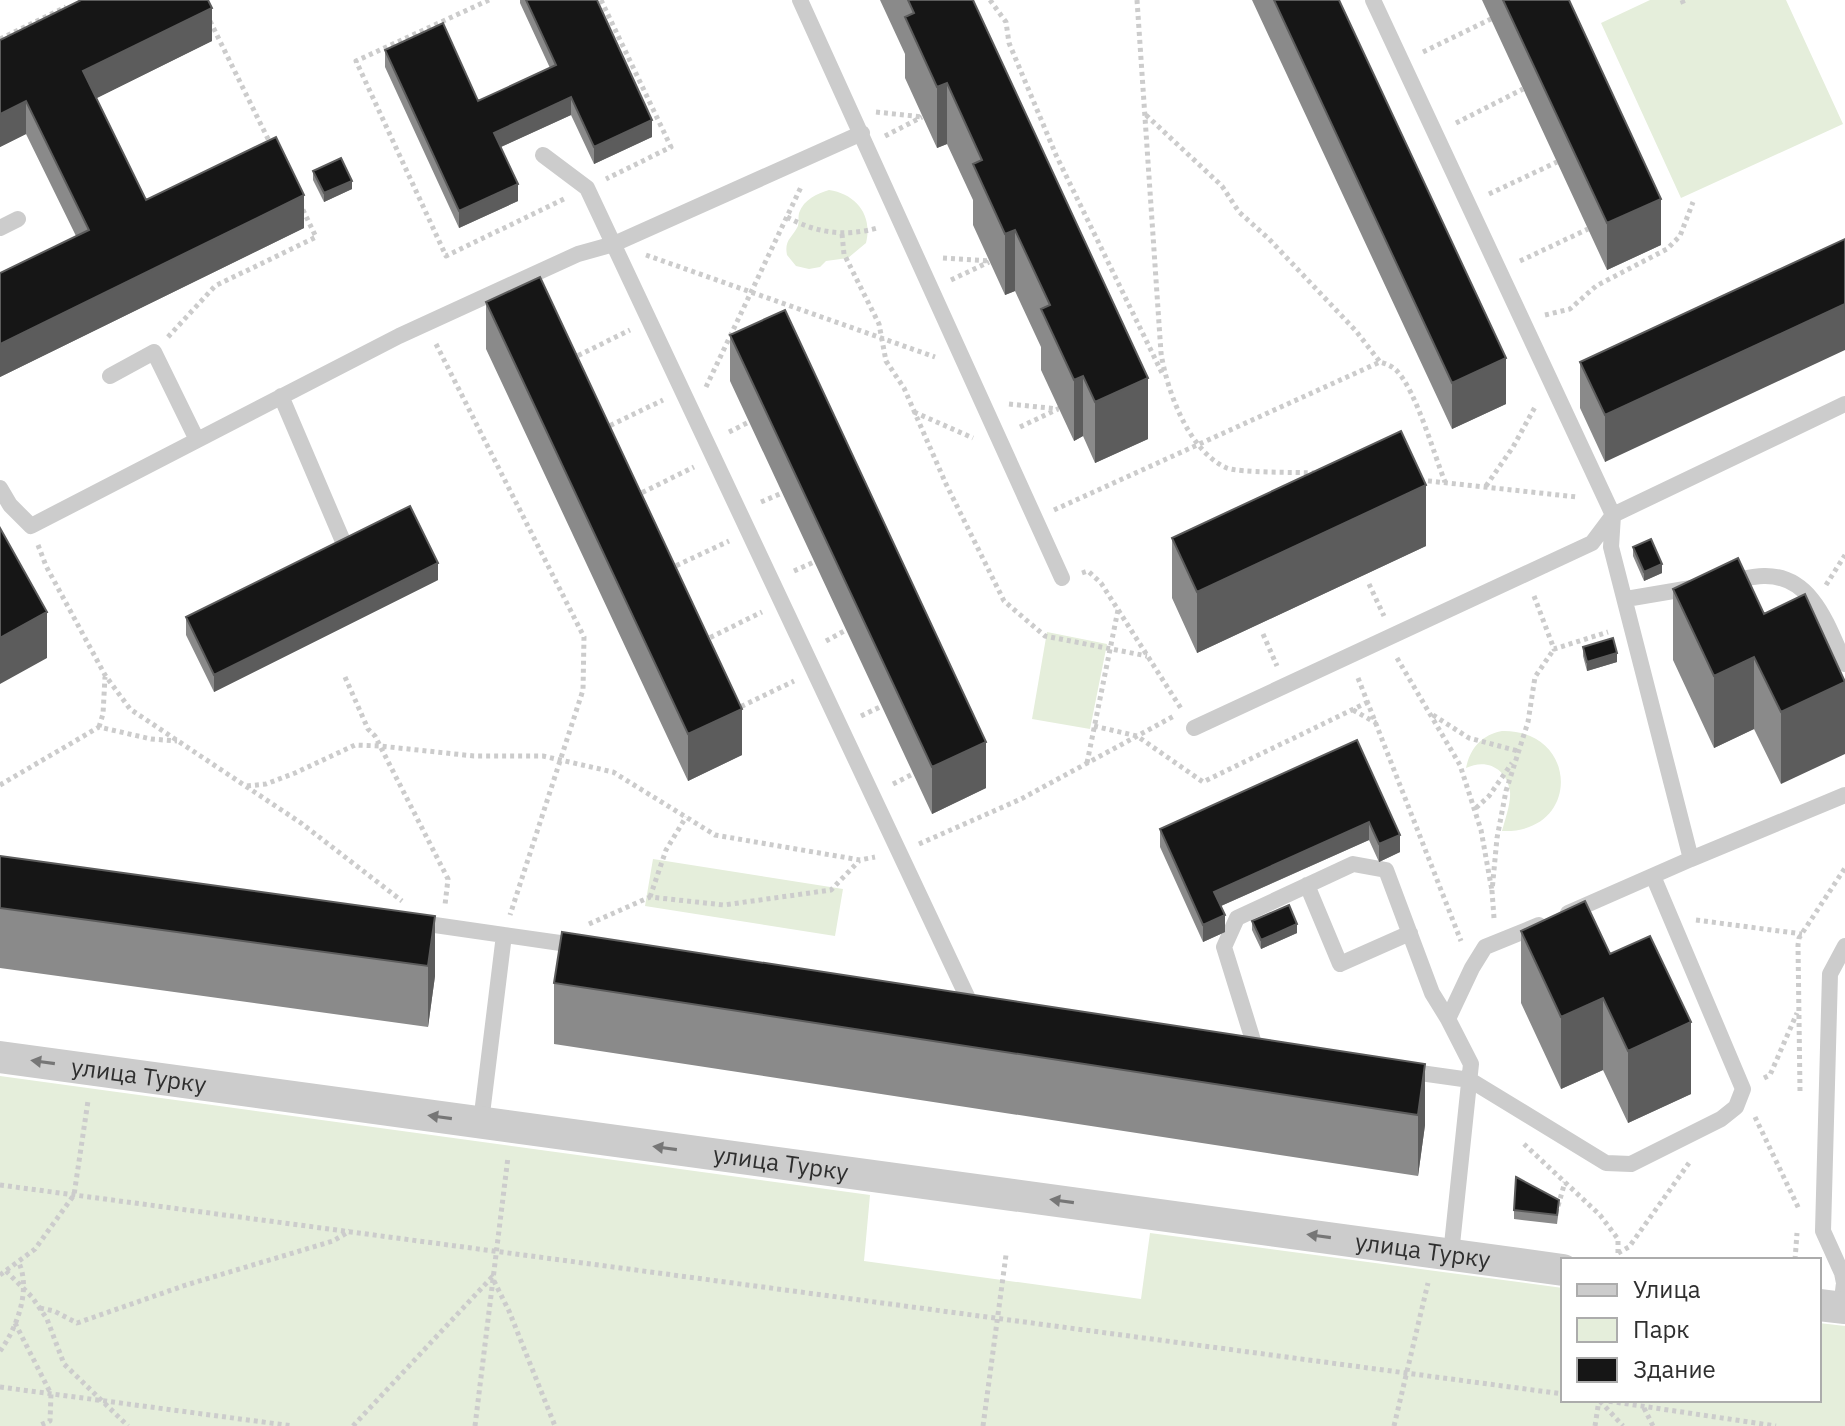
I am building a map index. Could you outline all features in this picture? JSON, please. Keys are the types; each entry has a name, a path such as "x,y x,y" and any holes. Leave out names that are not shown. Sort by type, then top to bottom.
{"street":[{"name":"улица Турку","path":"0,1057 1561,1270"}],"lane":[{"path":"800,0 1062,578"},
{"path":"1373,0 1609,507 1611,547 1691,859"},
{"path":"0,488 10,505 31,526 426,323 578,254 614,244 812,155 864,139"},
{"path":"543,155 587,188 970,1005"},
{"path":"0,228 18,219"},
{"path":"110,376 154,352 197,440"},
{"path":"281,396 342,539"},
{"path":"1194,728 1592,543 1609,507 1845,404"},
{"path":"1626,599 1764,576 1783,579 1808,592 1845,664"},
{"path":"1448,1019 1485,947 1845,795"},
{"path":"1256,1050 1224,947 1237,918 1353,864 1386,870 1432,993 1471,1064 1444,1253"},
{"path":"1394,1070 1470,1080 1606,1163 1631,1164 1721,1119 1736,1107 1743,1089 1653,876"},
{"path":"1307,885 1340,964 1410,933"},
{"path":"396,920 595,948"},
{"path":"481,1122 504,935"},
{"path":"1835,1307 1844,1283 1823,1226 1830,974 1845,946"}],"path":[{"path":"489,0 356,61 446,256 671,147 601,0"},
{"path":"990,0 1006,22 1009,43 1056,155 1201,450 1229,469 1316,473"},
{"path":"1137,0 1161,353 1166,381"},
{"path":"0,39 68,6"},
{"path":"207,14 275,155"},
{"path":"1402,62 1491,19"},
{"path":"1436,133 1523,89"},
{"path":"850,109 923,117 864,139"},
{"path":"1146,115 1222,186 1239,212 1269,239 1356,331 1380,362 1398,372 1409,391 1445,482"},
{"path":"693,414 807,175 812,155"},
{"path":"1469,203 1557,162"},
{"path":"154,352 215,286 316,237 296,196"},
{"path":"1524,320 1570,309 1596,286 1667,249 1680,236 1693,202"},
{"path":"787,217 819,231 842,234 866,231 900,218"},
{"path":"1500,270 1588,229"},
{"path":"842,234 844,254 876,316 886,361 904,388 1004,601 1045,636 1147,656"},
{"path":"614,244 966,366"},
{"path":"917,256 990,261 932,289"},
{"path":"559,364 650,320"},
{"path":"426,323 584,637 583,690 504,935"},
{"path":"1035,519 1380,362"},
{"path":"1485,487 1513,447 1550,377"},
{"path":"592,434 683,391"},
{"path":"914,412 969,438 998,436 1059,409 982,401"},
{"path":"623,501 714,458"},
{"path":"1414,479 1609,507"},
{"path":"31,526 46,566 105,675 130,709 247,786 346,855 396,897 443,926 448,879 380,746 368,729 345,677"},
{"path":"657,575 748,532"},
{"path":"1825,587 1845,555"},
{"path":"1062,578 1088,571 1101,583 1194,728"},
{"path":"1525,574 1554,649"},
{"path":"1369,584 1384,617 1385,639 1460,765 1486,851 1496,943"},
{"path":"691,647 782,603"},
{"path":"1086,764 1118,610"},
{"path":"1492,891 1501,817 1528,722 1535,677 1554,649 1632,624"},
{"path":"1263,634 1278,667"},
{"path":"1349,657 1472,968"},
{"path":"723,715 814,671"},
{"path":"99,727 105,697 105,675"},
{"path":"1094,726 1137,736 1203,782 1368,702"},
{"path":"1353,710 1377,724"},
{"path":"1429,712 1469,738 1519,751"},
{"path":"0,785 99,727 151,739 178,741"},
{"path":"247,786 266,784 295,773 355,745 446,754 543,756 560,760"},
{"path":"1475,808 1489,796 1519,751"},
{"path":"650,897 666,850 686,817"},
{"path":"563,943 589,924 650,897 724,905 831,890 860,860"},
{"path":"1690,920 1802,934"},
{"path":"1760,1080 1770,1075 1799,1008"},
{"path":"93,1069 74,1195 52,1228 19,1263 3,1273 23,1288 40,1308 53,1331 64,1364 128,1426"},
{"path":"1754,1116 1803,1217"},
{"path":"1522,1142 1600,1215 1618,1239 1618,1256"},
{"path":"1618,1256 1629,1247 1696,1154"},
{"path":"475,1426 508,1157"},
{"path":"1558,1206 1565,1182"},
{"path":"0,1185 1561,1394"},
{"path":"40,1308 54,1311 77,1323 186,1285 333,1241 351,1231"},
{"path":"1394,1426 1444,1253"},
{"path":"983,1426 1006,1255"},
{"path":"0,1351 15,1323 23,1288 24,1277 19,1263"},
{"path":"353,1426 492,1277"},
{"path":"492,1277 509,1311 555,1426"},
{"path":"15,1323 51,1394 51,1424 38,1426"},
{"path":"0,1387 293,1426"},
{"path":"1595,1426 1600,1402"},
{"path":"1602,1402 1623,1426"},
{"path":"1611,1402 1776,1426"},
{"path":"1644,1408 1653,1426"}],"green space":[{"path":"1650,0 1786,0 1843,124 1681,198 1601,23"},
{"path":"829,190 847,196 860,208 867,223 866,243 848,258 826,261 820,267 809,269 796,266 786,250 798,226 801,208 816,195"},
{"path":"1047,632 1107,644 1090,729 1032,719"},
{"path":"1502,731 1527,735 1546,746 1557,763 1561,781 1557,800 1547,816 1528,827 1502,831 1510,796 1505,777 1488,765 1466,768 1478,744"},
{"path":"653,859 843,889 835,936 645,906"},
{"path":"0,1076 870,1195 864,1261 1141,1299 1150,1233 1561,1288 1561,1402 1821,1402 1821,1323 1845,1326 1845,1426 0,1426"}],"building":[{"path":"81,0 208,0 212,8 83,71 146,200 276,137 304,195 0,344 0,273 89,230 26,101 0,114 0,40"},
{"path":"526,0 597,0 652,120 594,147 571,97 494,133 518,184 459,211 385,50 443,23 478,101 556,65"},
{"path":"908,0 973,0 1148,378 1095,402 1083,376 1074,380 1041,309 1050,305 1015,230 1005,234 973,164 982,160 947,83 937,87 905,17 914,13"},
{"path":"1274,0 1339,0 1506,358 1452,383"},
{"path":"1503,0 1569,0 1661,199 1607,223"},
{"path":"341,158 352,181 324,193 313,171"},
{"path":"1845,239 1845,304 1605,415 1580,362"},
{"path":"540,277 742,709 688,734 486,302"},
{"path":"785,310 986,742 932,767 730,335"},
{"path":"1401,431 1426,485 1197,592 1172,538"},
{"path":"410,506 438,563 214,675 186,617"},
{"path":"0,528 47,612 0,638"},
{"path":"1651,539 1662,564 1644,572 1633,547"},
{"path":"1738,558 1764,614 1805,594 1845,682 1781,712 1754,657 1714,676 1673,589"},
{"path":"1613,638 1617,653 1587,662 1583,647"},
{"path":"1357,740 1400,835 1379,844 1369,822 1214,892 1225,915 1203,925 1160,829"},
{"path":"0,856 435,916 428,966 0,908"},
{"path":"1585,901 1610,954 1650,936 1691,1022 1628,1051 1603,998 1561,1017 1521,931"},
{"path":"1289,905 1297,924 1261,940 1252,921"},
{"path":"562,932 1425,1064 1418,1115 554,983"},
{"path":"1516,1177 1559,1200 1557,1215 1514,1210"}]}
